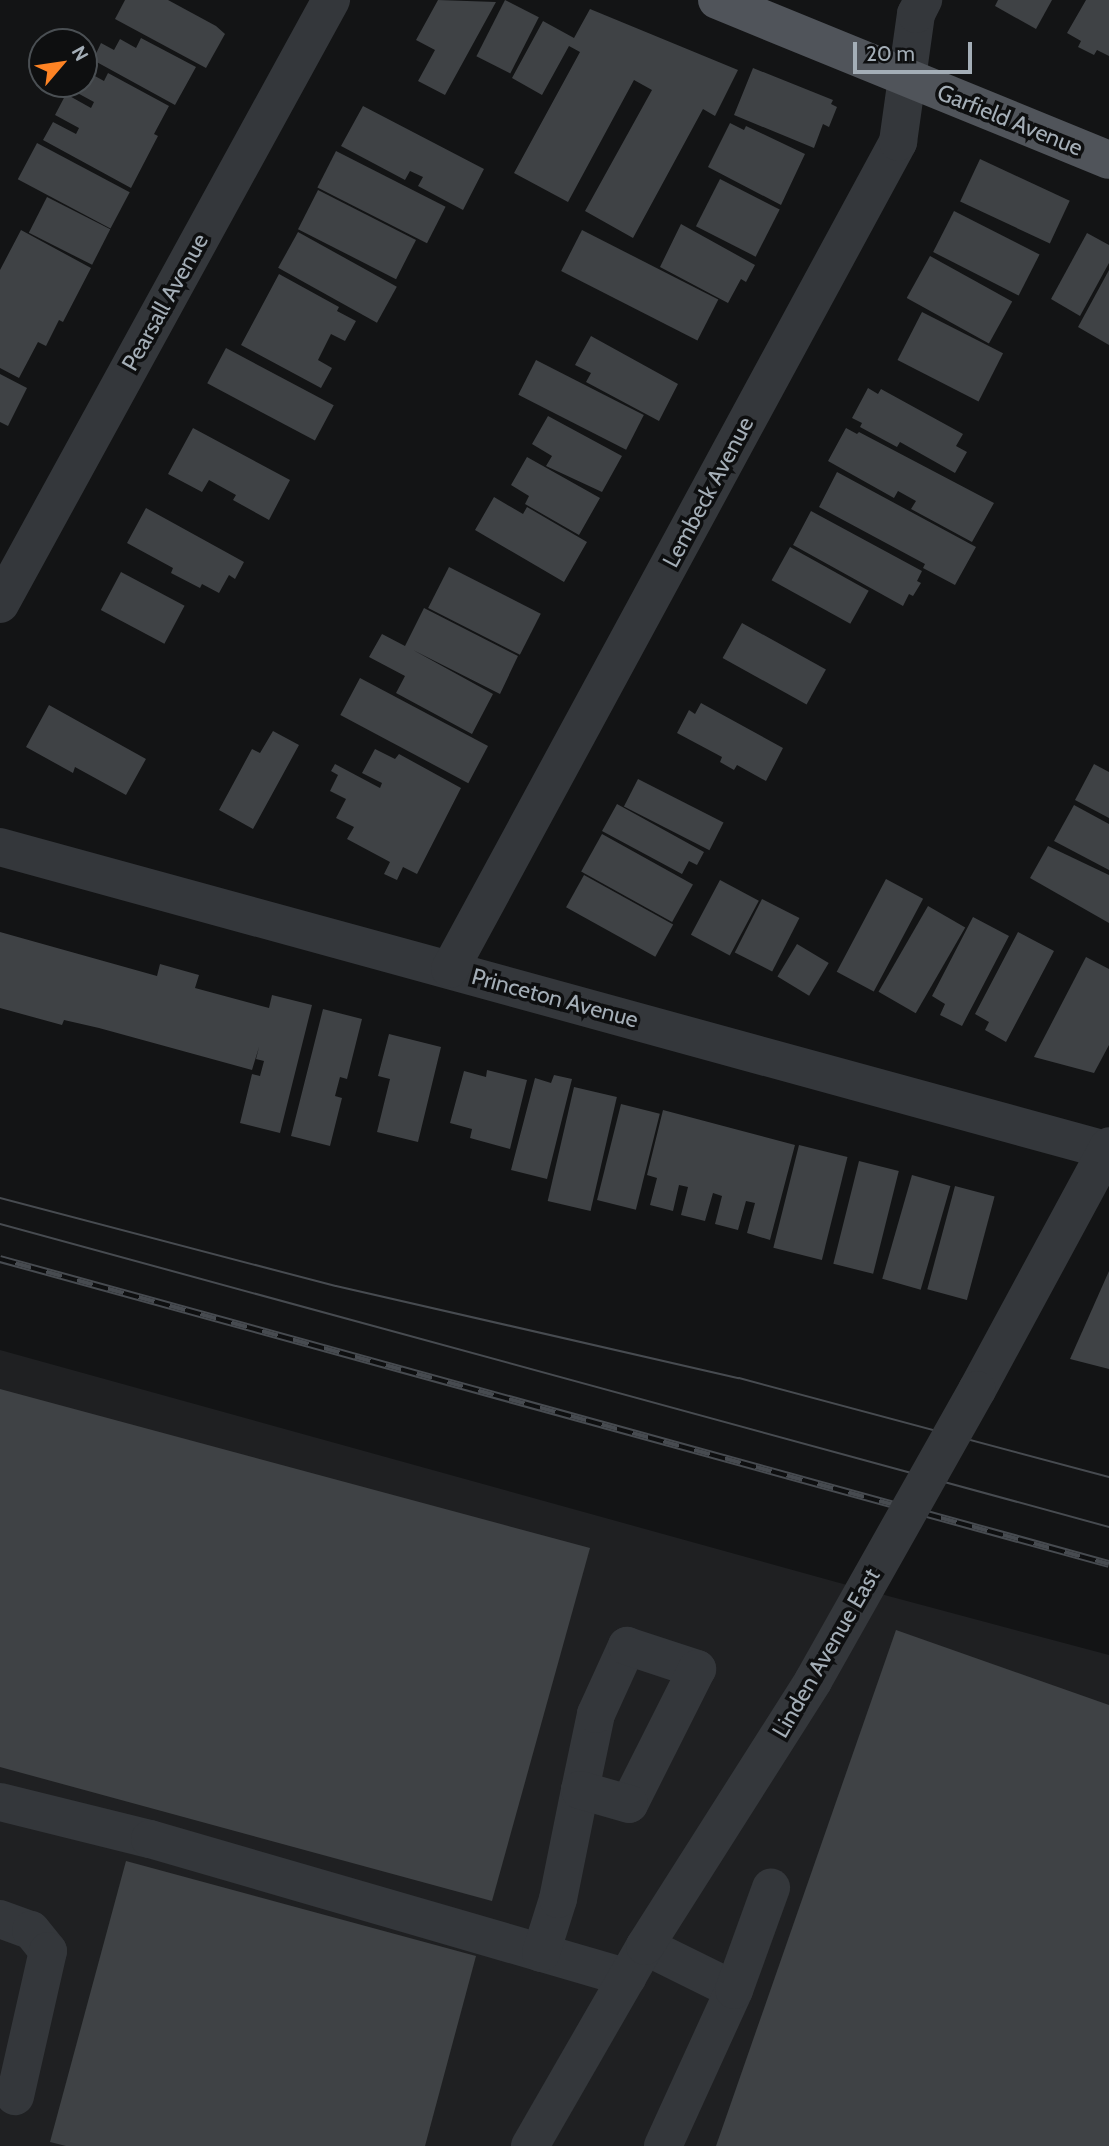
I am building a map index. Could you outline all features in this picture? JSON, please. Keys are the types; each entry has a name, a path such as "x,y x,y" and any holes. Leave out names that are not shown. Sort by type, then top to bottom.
{"main road":[{"name":"Garfield Avenue","path":"717,0 1109,160"}],"street":[{"name":"Pearsall Avenue","path":"0,604 331,0"},
{"name":"Lembeck Avenue","path":"450,969 898,142 916,14 923,0"},
{"name":"Princeton Avenue","path":"0,847 1108,1149"},
{"name":"Linden Avenue East","path":"530,2146 645,1946 813,1681 977,1390 1108,1149"},
{"path":"541,1953 558,1899 580,1790"},
{"path":"0,1802 150,1839 627,1978"},
{"path":"663,2146 734,1990 771,1888"},
{"path":"0,1919 31,1930 48,1951 14,2032 15,2096"},
{"path":"645,1946 734,1990"}],"shaded area":[{"path":"0,1350 1109,1655 1109,2146 0,2146"}],"building":[{"path":"125,0 168,0 216,26 225,34 206,68 115,19"},
{"path":"438,0 496,2 445,95 418,81 435,50 416,40"},
{"path":"505,0 539,17 510,73 476,56"},
{"path":"998,0 1052,0 1036,29 995,6"},
{"path":"1086,0 1109,0 1109,56 1097,50 1094,55 1078,47 1081,41 1067,33"},
{"path":"590,9 738,70 715,116 703,109 633,238 585,211 652,90 634,80 568,202 514,173 580,52 569,46 542,95 512,78 543,21 574,38"},
{"path":"141,38 196,67 175,105 98,63 101,43 114,50 120,39 136,48"},
{"path":"753,68 833,100 831,104 837,107 829,127 823,124 814,148 734,115"},
{"path":"108,73 169,106 154,134 158,136 131,188 43,140 53,122 76,134 79,128 55,115 64,98 73,98 91,108 94,102 87,98 98,98 98,78 104,81"},
{"path":"363,106 484,169 463,210 418,186 423,177 410,171 405,180 341,146"},
{"path":"730,123 744,130 746,126 805,154 781,205 708,167"},
{"path":"37,143 130,192 110,228 18,179"},
{"path":"336,151 446,207 427,243 317,188"},
{"path":"980,159 1070,201 1050,243 960,202"},
{"path":"720,179 780,209 756,257 696,226"},
{"path":"318,190 416,240 396,279 298,229"},
{"path":"47,197 110,229 92,265 29,233"},
{"path":"954,211 1040,255 1019,296 933,252"},
{"path":"681,224 755,265 746,282 741,279 728,303 660,267"},
{"path":"21,230 91,268 63,322 59,320 46,346 38,342 19,378 0,368 0,270"},
{"path":"582,230 718,299 697,340 561,271"},
{"path":"298,232 397,287 377,323 278,268"},
{"path":"1087,233 1109,245 1109,263 1080,316 1051,299"},
{"path":"930,256 1012,302 989,344 907,298"},
{"path":"1109,270 1109,345 1078,327"},
{"path":"279,274 339,307 337,311 356,321 345,341 331,334 318,360 332,368 321,388 241,345"},
{"path":"922,312 1003,353 979,401 897,360"},
{"path":"591,336 678,384 659,421 586,382 591,373 575,365"},
{"path":"226,348 334,405 315,441 207,383"},
{"path":"536,360 644,415 626,450 518,395"},
{"path":"0,374 27,388 8,426 0,422"},
{"path":"868,388 878,394 881,389 963,434 956,446 967,452 955,473 900,442 897,447 860,427 862,423 852,418"},
{"path":"548,416 622,456 602,492 546,466 552,456 532,444"},
{"path":"193,428 290,480 269,520 233,500 236,495 209,480 202,492 168,474"},
{"path":"846,428 857,434 859,432 994,503 972,542 911,509 916,501 898,491 894,498 828,461"},
{"path":"527,457 600,498 579,535 525,504 529,496 511,485"},
{"path":"837,472 976,547 955,585 923,568 925,564 819,507"},
{"path":"494,497 523,514 527,507 587,542 564,582 475,530"},
{"path":"146,508 244,562 235,579 229,575 219,593 202,584 200,588 171,573 173,568 127,543"},
{"path":"811,511 922,571 917,581 921,583 913,596 909,594 903,606 793,545"},
{"path":"790,547 869,591 850,624 772,580"},
{"path":"449,567 541,614 520,655 428,608"},
{"path":"121,572 185,606 164,644 101,610"},
{"path":"424,608 518,656 500,694 413,650 493,694 472,734 396,693 405,676 369,657 382,634 405,646"},
{"path":"742,623 826,670 807,705 723,658"},
{"path":"360,678 488,746 468,783 340,715"},
{"path":"701,703 783,748 766,781 737,765 734,770 720,762 722,757 677,733 689,710 695,714"},
{"path":"49,705 146,759 126,795 75,767 73,773 26,747"},
{"path":"273,731 299,745 253,829 219,810 252,749 260,753"},
{"path":"375,749 395,759 399,754 461,788 417,874 403,867 397,880 384,874 390,862 347,839 354,827 336,818 346,799 330,791 338,775 331,771 335,764 380,788 382,783 362,773"},
{"path":"1094,764 1109,772 1109,818 1075,800"},
{"path":"638,779 724,823 709,850 624,807"},
{"path":"617,804 704,852 697,865 689,861 682,874 602,831"},
{"path":"1074,805 1109,824 1109,870 1054,841"},
{"path":"602,834 693,884 672,922 581,872"},
{"path":"1048,846 1109,875 1109,923 1030,878"},
{"path":"584,875 673,924 655,957 566,907"},
{"path":"886,879 923,899 874,991 837,972"},
{"path":"720,880 759,901 730,955 691,935"},
{"path":"762,899 799,918 772,972 735,952"},
{"path":"928,906 965,928 916,1013 878,992"},
{"path":"973,917 1009,936 962,1026 940,1015 945,1004 932,996"},
{"path":"0,932 157,976 160,964 199,975 195,988 269,1008 272,995 312,1005 280,1133 240,1123 252,1074 260,1076 264,1061 256,1059 259,1047 252,1070 99,1028 64,1020 62,1025 0,1008"},
{"path":"1018,932 1054,951 1006,1042 985,1030 989,1022 975,1014"},
{"path":"797,944 829,963 809,996 777,977"},
{"path":"1086,957 1109,969 1109,1045 1094,1073 1034,1057"},
{"path":"323,1009 362,1019 347,1079 340,1077 335,1096 342,1098 330,1146 291,1136"},
{"path":"389,1034 441,1047 418,1142 377,1132 390,1079 378,1076"},
{"path":"487,1070 527,1080 510,1149 470,1138 472,1129 450,1123 464,1071 486,1077"},
{"path":"554,1075 572,1079 547,1179 511,1170 535,1078 551,1083"},
{"path":"574,1087 617,1097 591,1211 548,1201"},
{"path":"621,1104 660,1114 636,1210 597,1200"},
{"path":"663,1110 795,1145 770,1240 747,1233 755,1203 746,1201 738,1230 715,1224 722,1196 713,1193 705,1221 681,1215 688,1187 679,1185 673,1211 650,1205 657,1178 647,1175"},
{"path":"799,1145 848,1157 822,1260 773,1248"},
{"path":"859,1161 899,1171 873,1274 833,1264"},
{"path":"912,1175 950,1186 921,1290 882,1279"},
{"path":"955,1186 995,1197 967,1300 927,1289"},
{"path":"1109,1271 1109,1369 1070,1359"},
{"path":"0,1389 590,1548 492,1901 0,1767"},
{"path":"896,1630 1109,1705 1109,2146 716,2146"},
{"path":"126,1861 476,1956 425,2146 66,2146 50,2142"}],"tram line":[{"path":"0,1198 336,1286 739,1378 1109,1477"},
{"path":"0,1224 1109,1527"}],"railway":[{"path":"0,1259 1109,1564"}]}
